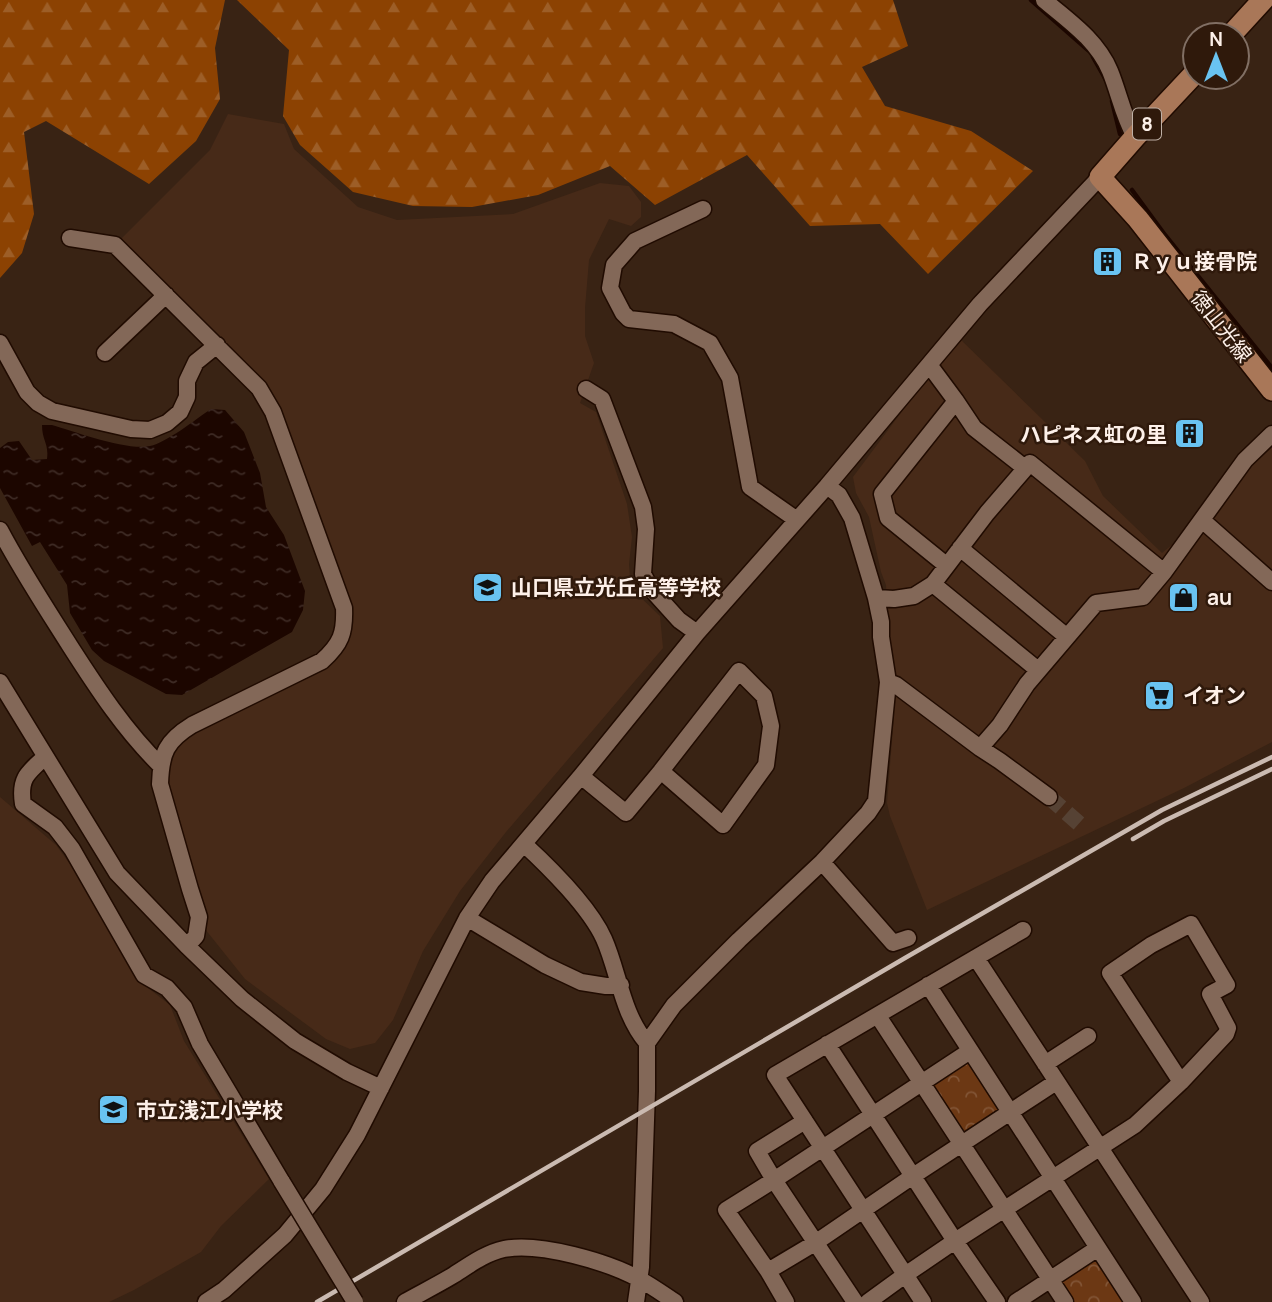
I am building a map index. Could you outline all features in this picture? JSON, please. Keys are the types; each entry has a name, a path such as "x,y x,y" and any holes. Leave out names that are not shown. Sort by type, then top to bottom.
{"main road":[{"path":"1244,21 1263,0"},
{"name":"8","path":"1100,177 1181,88"},
{"name":"徳山光線","path":"1100,177 1138,219 1272,390"}],"street":[{"path":"1044,0 1098,49 1109,69 1127,124 1135,137"},
{"path":"206,1302 224,1290 285,1235 323,1189 357,1135 467,918 492,881 697,634 827,486 980,304 1100,177"},
{"path":"703,209 635,242 614,265 610,288 629,319 674,324 710,343 730,378 750,487 797,520"},
{"path":"70,238 115,245 259,388 273,412 344,608 345,625 341,639 322,661 192,725 176,735 166,749 160,784 199,917 196,936 187,946"},
{"path":"105,353 166,295"},
{"path":"0,343 27,392 38,403 52,411 131,429 150,430 167,423 180,412 187,397 187,381 197,362 217,345"},
{"path":"933,370 974,428 1025,468"},
{"path":"586,389 603,399 643,506 646,529 643,574 651,589 679,620 697,634"},
{"path":"946,565 888,517 881,494 956,401"},
{"path":"980,748 1000,725 1038,670 1096,603 1143,597 1245,460 1269,445"},
{"path":"876,598 914,596 933,584 1030,463 1164,572"},
{"path":"636,1302 648,1091 647,1043 674,1005 738,940 822,862 876,802 888,682 876,598 852,518 839,495 827,486"},
{"path":"1202,520 1272,582"},
{"path":"0,530 21,570 107,702 161,766"},
{"path":"960,548 1067,637"},
{"path":"933,584 1038,670"},
{"path":"581,776 626,813 739,671 764,696 771,726 766,765 723,825 661,771"},
{"path":"0,682 117,873 187,946 243,999 295,1041 347,1072 381,1087"},
{"path":"888,682 918,700 1049,797"},
{"path":"46,757 28,772 20,788 23,804 55,827 72,849 145,975 167,988 184,1007 200,1044 355,1302"},
{"path":"524,844 584,908 603,935 633,1021 647,1043"},
{"path":"822,862 892,943 908,938"},
{"path":"467,918 545,965 581,982 606,986 621,985"},
{"path":"868,1302 955,1241 1135,1125 1181,1082 1226,1034 1228,1028 1210,994 1227,985 1191,924 1151,945 1110,973 1181,1082"},
{"path":"923,1302 775,1074 1023,930"},
{"path":"976,958 1201,1302"},
{"path":"928,985 1133,1302"},
{"path":"878,1016 1065,1302"},
{"path":"1045,1064 1088,1036"},
{"path":"827,1044 997,1302"},
{"path":"786,1302 726,1210 970,1051"},
{"path":"768,1271 1056,1082"},
{"path":"805,1121 757,1151 855,1302"},
{"path":"405,1302 485,1256 505,1249 531,1248 614,1267 676,1302"},
{"path":"1016,1302 1098,1248"}],"shaded area":[{"name":"山口県立光丘高等学校","path":"228,114 284,124 294,149 358,207 397,220 513,214 600,183 629,186 641,202 641,217 631,226 609,219 589,260 585,336 594,363 580,403 596,412 627,504 632,537 630,578 638,595 660,616 663,648 506,832 460,891 423,951 393,1020 375,1043 350,1049 326,1039 245,979 205,929 205,917 164,775 174,743 328,662 342,650 351,633 349,604 278,412 124,247 122,238 210,150"},
{"path":"960,339 1085,461 1103,496 1162,553 1202,520 1272,434 1272,742 1184,788 927,910 887,803 894,716 886,585 869,517 856,493 853,477 933,370"},
{"name":"市立浅江小学校","path":"0,797 56,845 78,875 99,915 148,988 170,1005 184,1041 269,1179 221,1226 201,1252 109,1302 0,1302"}],"green space":[{"path":"0,0 225,0 215,48 220,99 196,141 149,184 46,121 24,132 34,214 22,253 0,278"},
{"path":"237,0 893,0 908,46 862,67 885,106 971,131 1033,171 928,274 880,224 810,226 747,155 655,205 610,166 538,195 472,207 413,206 353,192 300,145 283,116 289,50"},
{"path":"968,1055 1003,1110 963,1134 928,1082"},
{"path":"1096,1255 1126,1302 1072,1302 1057,1279"}],"water":[{"path":"211,409 225,410 244,432 260,473 266,507 284,535 305,591 303,610 292,632 182,695 166,694 104,661 92,650 70,613 67,585 40,542 32,546 0,488 0,448 8,442 19,441 32,460 47,459 42,425 52,425 128,446 150,446 172,436"}],"waterway":[{"path":"1031,0 1088,50"},
{"path":"1093,57 1106,80"},
{"path":"1112,101 1120,134"},
{"path":"1132,190 1272,368"}],"tunnel":[{"path":"1049,797 1084,828"}],"railway":[{"path":"317,1302 1162,810 1272,757"},
{"path":"1133,839 1164,821 1272,769"}],"place":[{"name":"Ｒｙｕ接骨院","path":"1108,261"},
{"name":"ハピネス虹の里","path":"1190,434"},
{"name":"山口県立光丘高等学校","path":"488,587"},
{"name":"au","path":"1184,597"},
{"name":"イオン","path":"1160,695"},
{"name":"市立浅江小学校","path":"113,1110"}]}
